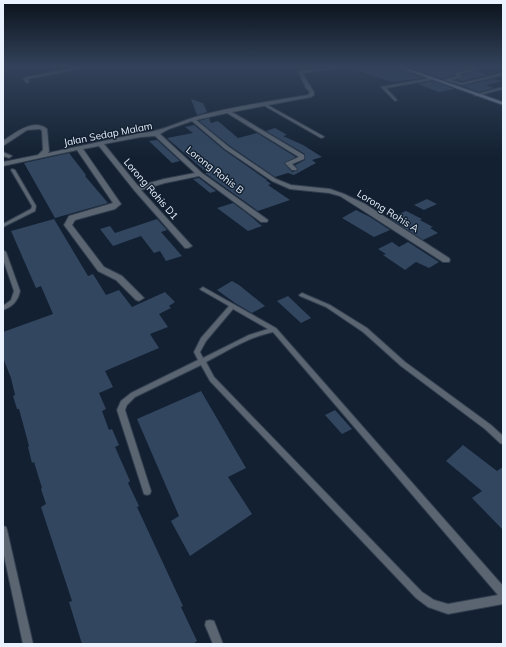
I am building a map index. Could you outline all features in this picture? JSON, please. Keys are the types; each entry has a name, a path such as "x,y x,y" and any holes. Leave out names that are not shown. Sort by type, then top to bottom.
{"main road":[{"path":"482,97 503,104"}],"street":[{"name":"Jalan Sedap Malam","path":"3,164 100,143 141,135 156,134 167,128 192,119 302,97"},
{"path":"487,99 494,97"},
{"path":"228,111 302,156 302,158 288,163 294,169"},
{"name":"Lorong Rohis A","path":"192,119 227,148 274,180 290,187 342,195 362,206 446,260"},
{"path":"3,144 25,129 41,127 45,130 46,151 40,157"},
{"name":"Lorong Rohis B","path":"156,134 200,174 264,220"},
{"name":"Lorong Rohis D1","path":"100,143 136,189 188,246"},
{"path":"79,148 117,204 112,207 72,218 68,225 101,269 119,278 139,298"},
{"path":"136,189 164,181 200,174"}],"lane":[{"path":"264,104 322,137"},
{"path":"3,226 29,213 33,210 34,206 13,170"},
{"path":"3,252 17,291 16,298 9,306 3,308"},
{"path":"204,288 274,330 503,593"},
{"path":"302,295 328,306 365,330 403,364 488,427 503,441"},
{"path":"232,306 203,340 197,352 212,379 420,595 432,604 448,609 503,599"},
{"path":"147,491 121,410 124,403 133,395 251,337 274,330"},
{"path":"3,530 28,644"},
{"path":"210,625 218,644"}],"building":[{"path":"191,99 203,103 207,112 197,115"},
{"path":"209,118 211,123 218,121 238,138 257,133 296,157 284,163 292,172 298,170 295,165 305,160 305,154 266,131 275,128 287,135 283,136 303,145 322,157 312,160 316,163 294,175 288,173 275,177 230,146 199,121"},
{"path":"194,125 224,150 267,180 271,184 268,185 290,200 258,211 205,173 207,173 167,138 193,133 185,127"},
{"path":"157,140 180,161 172,163 149,141"},
{"path":"69,153 86,175 85,176 108,203 55,218 24,163"},
{"path":"199,178 216,191 210,193 193,179"},
{"path":"427,199 437,204 424,210 414,205"},
{"path":"233,203 262,226 248,231 217,208"},
{"path":"356,210 390,230 374,237 342,218"},
{"path":"406,211 422,219 420,220 433,227 430,228 438,233 423,240 389,218"},
{"path":"54,219 88,276 93,274 106,295 119,290 132,307 165,292 175,302 169,306 171,308 159,314 168,327 150,334 159,348 105,371 113,387 99,393 106,409 102,411 109,430 112,429 119,445 115,447 130,481 128,483 139,506 137,507 183,606 181,607 197,641 193,644 82,644 69,602 72,601 41,507 46,504 41,489 42,488 34,462 32,463 19,409 17,409 13,396 15,395 11,378 3,358 3,332 53,314 41,286 36,288 11,231"},
{"path":"157,219 167,230 161,232 182,256 166,261 160,251 154,253 141,236 113,246 100,229 110,226 115,233"},
{"path":"392,242 399,247 408,242 439,262 429,268 416,262 405,270 383,255 386,254 378,249"},
{"path":"232,281 265,306 252,313 217,290"},
{"path":"288,296 311,318 301,323 277,301"},
{"path":"201,391 246,468 228,477 252,514 190,556 171,521 179,516 137,419"},
{"path":"335,410 352,429 342,434 325,415"},
{"path":"463,445 497,471 503,467 503,530 472,498 482,491 446,461"}]}
